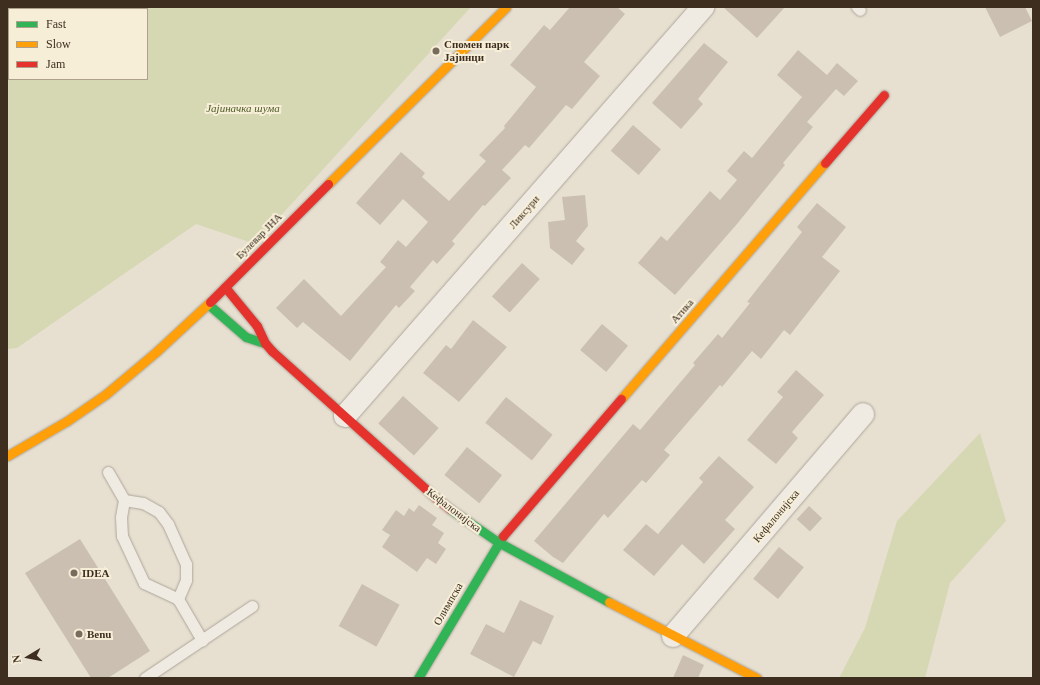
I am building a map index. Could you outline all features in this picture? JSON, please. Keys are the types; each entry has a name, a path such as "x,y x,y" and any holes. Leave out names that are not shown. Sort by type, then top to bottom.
{"street":[{"name":"Булевар ЈНА","path":"7,456 61,425 106,394 152,356 208,304 506,7"},
{"name":"Ликсури","path":"344,416 702,7"},
{"name":"Атика","path":"498,542 884,95"},
{"name":"Кефалонијска","path":"225,287 257,326 265,343 436,498 498,542 673,636 757,678"},
{"name":"Кефалонијска","path":"208,304 246,337 265,343"},
{"name":"Кефалонијска","path":"673,636 862,414"},
{"name":"Олимпска","path":"418,678 498,542"}],"lane":[{"path":"108,472 124,500 121,517 122,536 144,583 178,599 202,640"},
{"path":"124,500 143,503 158,512 168,524 186,564 186,580 178,599"},
{"path":"145,678 252,606"}],"green space":[{"name":"Јајиначка шума","path":"7,7 471,7 255,244 196,224 17,348 7,349"},
{"path":"980,433 1006,521 950,583 925,678 839,678 865,628 897,521"}],"building":[{"path":"570,7 617,7 625,14 584,62 600,76 572,109 566,105 529,148 525,145 502,170 511,178 485,206 483,205 452,241 455,244 437,264 433,260 410,287 415,291 399,308 396,305 350,361 303,322 297,328 276,308 304,279 341,316 386,267 380,262 398,240 406,247 428,222 403,199 380,225 356,203 401,152 425,173 422,177 449,201 486,161 479,155 505,128 504,126 536,87 510,65 544,25 550,30"},
{"path":"723,7 785,7 757,38"},
{"path":"985,7 1025,7 1032,21 1000,37"},
{"path":"704,43 728,62 698,99 703,104 681,129 652,103"},
{"path":"798,50 827,75 837,63 858,81 844,96 836,89 807,122 813,127 783,163 785,165 737,224 675,295 638,263 661,236 667,241 710,191 720,200 737,180 727,171 744,151 752,158 802,97 777,75"},
{"path":"633,125 661,149 639,175 611,151"},
{"path":"585,195 588,226 576,241 585,249 572,265 550,248 548,222 565,220 562,197"},
{"path":"817,203 846,227 822,257 840,271 790,335 784,330 761,359 752,351 722,387 720,385 664,450 670,455 646,483 642,480 608,518 604,514 563,563 553,557 534,541 633,424 640,430 695,365 693,363 718,334 722,338 750,303 747,302 802,232 797,227"},
{"path":"522,263 540,279 510,313 492,296"},
{"path":"473,320 507,347 459,402 423,373 446,345 451,349"},
{"path":"602,324 628,346 606,372 580,350"},
{"path":"796,370 824,395 792,432 798,438 776,464 747,440 783,397 777,392"},
{"path":"403,396 439,428 414,456 378,423"},
{"path":"506,397 553,435 532,460 485,423"},
{"path":"467,447 502,475 479,503 444,475"},
{"path":"719,456 754,487 725,520 735,529 704,564 682,544 654,576 623,550 646,524 658,534 703,482 699,478"},
{"path":"419,505 437,518 432,525 444,533 438,543 446,549 436,564 427,558 417,572 382,547 390,535 382,530 396,510 404,516 409,508 414,512"},
{"path":"809,506 822,518 810,531 797,519"},
{"path":"80,539 150,651 108,678 91,678 25,573"},
{"path":"779,547 804,567 778,599 753,579"},
{"path":"362,584 400,605 376,647 339,626"},
{"path":"520,600 554,616 541,645 533,641 514,677 470,654 486,624 504,633"},
{"path":"683,655 704,665 698,678 673,678"}],"traffic: fast":[{"path":"208,304 246,337 265,343"},
{"path":"450,509 498,542 609,602"},
{"path":"418,678 503,536"}],"traffic: slow":[{"path":"328,184 506,7"},
{"path":"621,399 825,163"},
{"path":"7,456 67,421 106,394 157,351 210,302"},
{"path":"609,602 757,678"}],"traffic: jam":[{"path":"825,163 884,95"},
{"path":"210,302 328,184"},
{"path":"225,287 257,326 265,343 272,351 450,509"},
{"path":"503,536 621,399"}],"place":[{"name":"Спомен парк Јајинци","path":"436,51"},
{"name":"IDEA","path":"74,573"},
{"name":"Benu","path":"79,634"}]}
